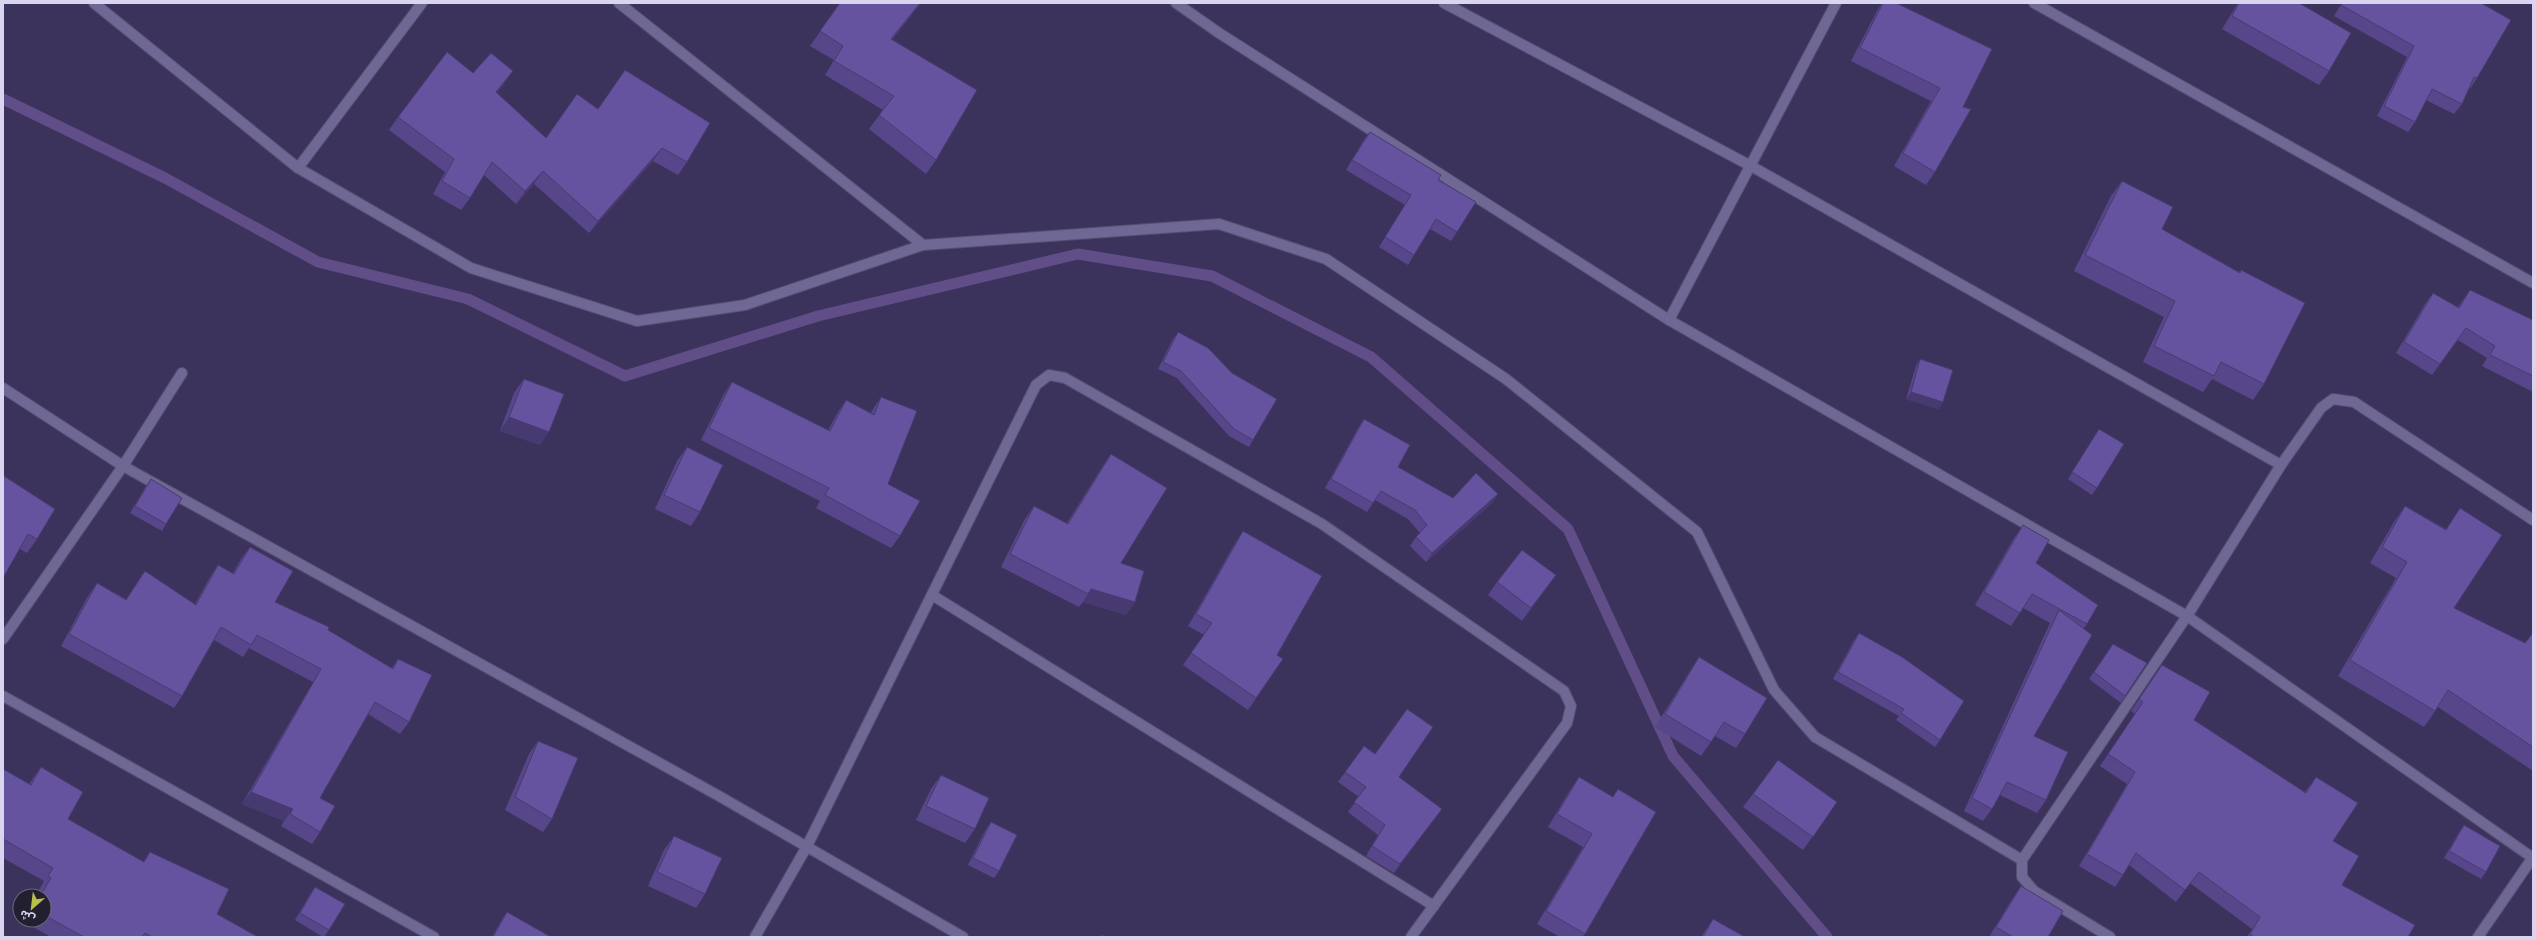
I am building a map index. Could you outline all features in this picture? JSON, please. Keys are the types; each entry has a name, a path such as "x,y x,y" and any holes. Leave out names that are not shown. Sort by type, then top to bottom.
{"street":[{"path":"94,3 298,168 471,268 637,321 745,306 923,245 1219,224 1326,258 1506,379 1697,532 1774,690 1815,737 2022,860"},
{"path":"298,168 422,3"},
{"path":"619,3 923,245"},
{"path":"1176,3 1219,34 1669,320 2187,616 2533,857 2478,937"},
{"path":"1444,3 1751,166 2281,465"},
{"path":"1669,320 1836,3"},
{"path":"2034,3 2533,282"},
{"path":"3,639 123,466 182,373"},
{"path":"754,937 806,848 1036,385 1049,375 1066,378 1322,524 1564,691 1571,706 1567,723 1411,937"},
{"path":"3,388 123,466 719,796 806,848 963,937"},
{"path":"2110,937 2034,891 2022,877 2022,860 2187,616 2281,465 2321,408 2333,399 2354,402 2533,520"},
{"path":"932,595 1434,906"},
{"path":"3,696 434,937"}],"building":[{"path":"840,3 920,3 891,39 977,90 936,160 879,115 894,96 834,61 843,46 820,31"},
{"path":"1883,3 1896,3 1992,49 1963,107 1971,109 1935,172 1903,153 1940,88 1860,48"},
{"path":"2239,3 2299,3 2351,33 2329,71 2232,16"},
{"path":"2343,3 2481,3 2511,20 2477,78 2474,77 2462,104 2432,89 2415,122 2384,106 2414,46 2341,5"},
{"path":"447,52 473,73 491,53 513,71 496,92 546,138 577,94 598,109 625,70 710,123 687,162 662,148 598,221 543,171 525,191 492,162 470,198 442,181 454,159 398,117"},
{"path":"1370,132 1441,175 1438,180 1476,202 1457,232 1436,219 1414,255 1385,237 1411,195 1352,160"},
{"path":"2122,181 2173,207 2162,229 2240,273 2241,270 2305,303 2264,384 2221,362 2214,376 2154,346 2175,301 2085,255"},
{"path":"2470,290 2533,320 2533,376 2490,355 2495,346 2466,328 2440,364 2404,342 2433,293 2459,308"},
{"path":"1178,332 1208,348 1232,373 1277,399 1253,440 1234,429 1181,371 1163,362"},
{"path":"1920,359 1953,370 1943,402 1911,392"},
{"path":"524,379 564,394 549,432 509,417"},
{"path":"732,382 830,431 846,400 874,415 881,397 917,411 888,484 920,501 900,536 825,495 829,488 709,428"},
{"path":"1364,419 1410,445 1398,467 1453,498 1476,473 1498,494 1432,553 1416,537 1427,525 1415,510 1381,491 1373,503 1331,479"},
{"path":"2099,429 2124,444 2097,488 2072,472"},
{"path":"687,447 723,465 700,512 664,495"},
{"path":"1111,454 1167,488 1121,563 1144,571 1135,602 1091,589 1088,594 1010,554 1034,506 1068,524"},
{"path":"4,476 55,509 37,539 28,534 3,578 3,478"},
{"path":"151,479 182,498 166,524 135,506"},
{"path":"2405,506 2446,530 2460,508 2502,535 2454,608 2525,643 2533,633 2533,747 2448,690 2435,711 2350,660 2407,562 2382,547"},
{"path":"2023,525 2049,540 2036,563 2098,605 2087,624 2032,594 2020,613 1984,592"},
{"path":"1243,531 1322,576 1277,655 1283,659 1256,698 1191,653 1212,623 1196,614"},
{"path":"250,547 293,571 275,602 329,627 328,630 393,669 398,659 432,675 409,722 375,702 320,798 335,806 320,832 290,814 293,809 251,792 321,669 257,635 251,645 221,627 182,696 69,634 97,583 126,600 145,571 196,605 218,565 234,574"},
{"path":"1522,550 1556,575 1531,608 1497,582"},
{"path":"2059,610 2092,635 2034,736 2068,752 2046,800 2007,782 1992,809 1972,798"},
{"path":"1859,633 1902,657 1964,701 1940,740 1901,713 1904,709 1838,672"},
{"path":"2113,644 2147,663 2125,696 2094,672"},
{"path":"1699,657 1767,698 1745,734 1724,722 1711,742 1665,714"},
{"path":"2162,665 2210,692 2194,720 2306,793 2316,777 2358,803 2333,841 2359,856 2342,885 2415,925 2408,937 2254,937 2250,934 2260,917 2199,872 2185,890 2136,853 2123,875 2087,854 2135,772 2108,754 2143,702 2139,699"},
{"path":"1407,709 1433,727 1399,777 1442,809 1400,864 1372,846 1385,825 1354,802 1366,787 1345,772 1364,746 1375,754"},
{"path":"538,741 578,758 552,819 515,797"},
{"path":"1778,760 1837,802 1813,837 1753,794"},
{"path":"41,767 83,792 68,819 144,862 150,852 229,889 217,914 258,937 152,937 145,933 142,937 84,937 52,919 52,888 45,888 51,878 48,876 53,868 3,839 3,769 31,785"},
{"path":"941,775 989,798 975,829 926,806"},
{"path":"1579,777 1613,797 1618,789 1656,812 1585,934 1546,911 1592,834 1557,814"},
{"path":"991,822 1017,835 999,871 973,858"},
{"path":"2464,825 2500,846 2486,872 2449,851"},
{"path":"674,836 722,858 705,894 657,872"},
{"path":"2021,886 2063,911 2048,937 2013,937 1996,927"},
{"path":"315,887 345,904 329,930 300,913"},
{"path":"507,912 551,937 493,937"},
{"path":"1713,919 1745,937 1703,937"}],"waterway":[{"path":"3,99 165,178 318,262 468,299 625,376 818,316 1078,254 1212,276 1371,357 1568,529 1673,756 1827,937"}]}
